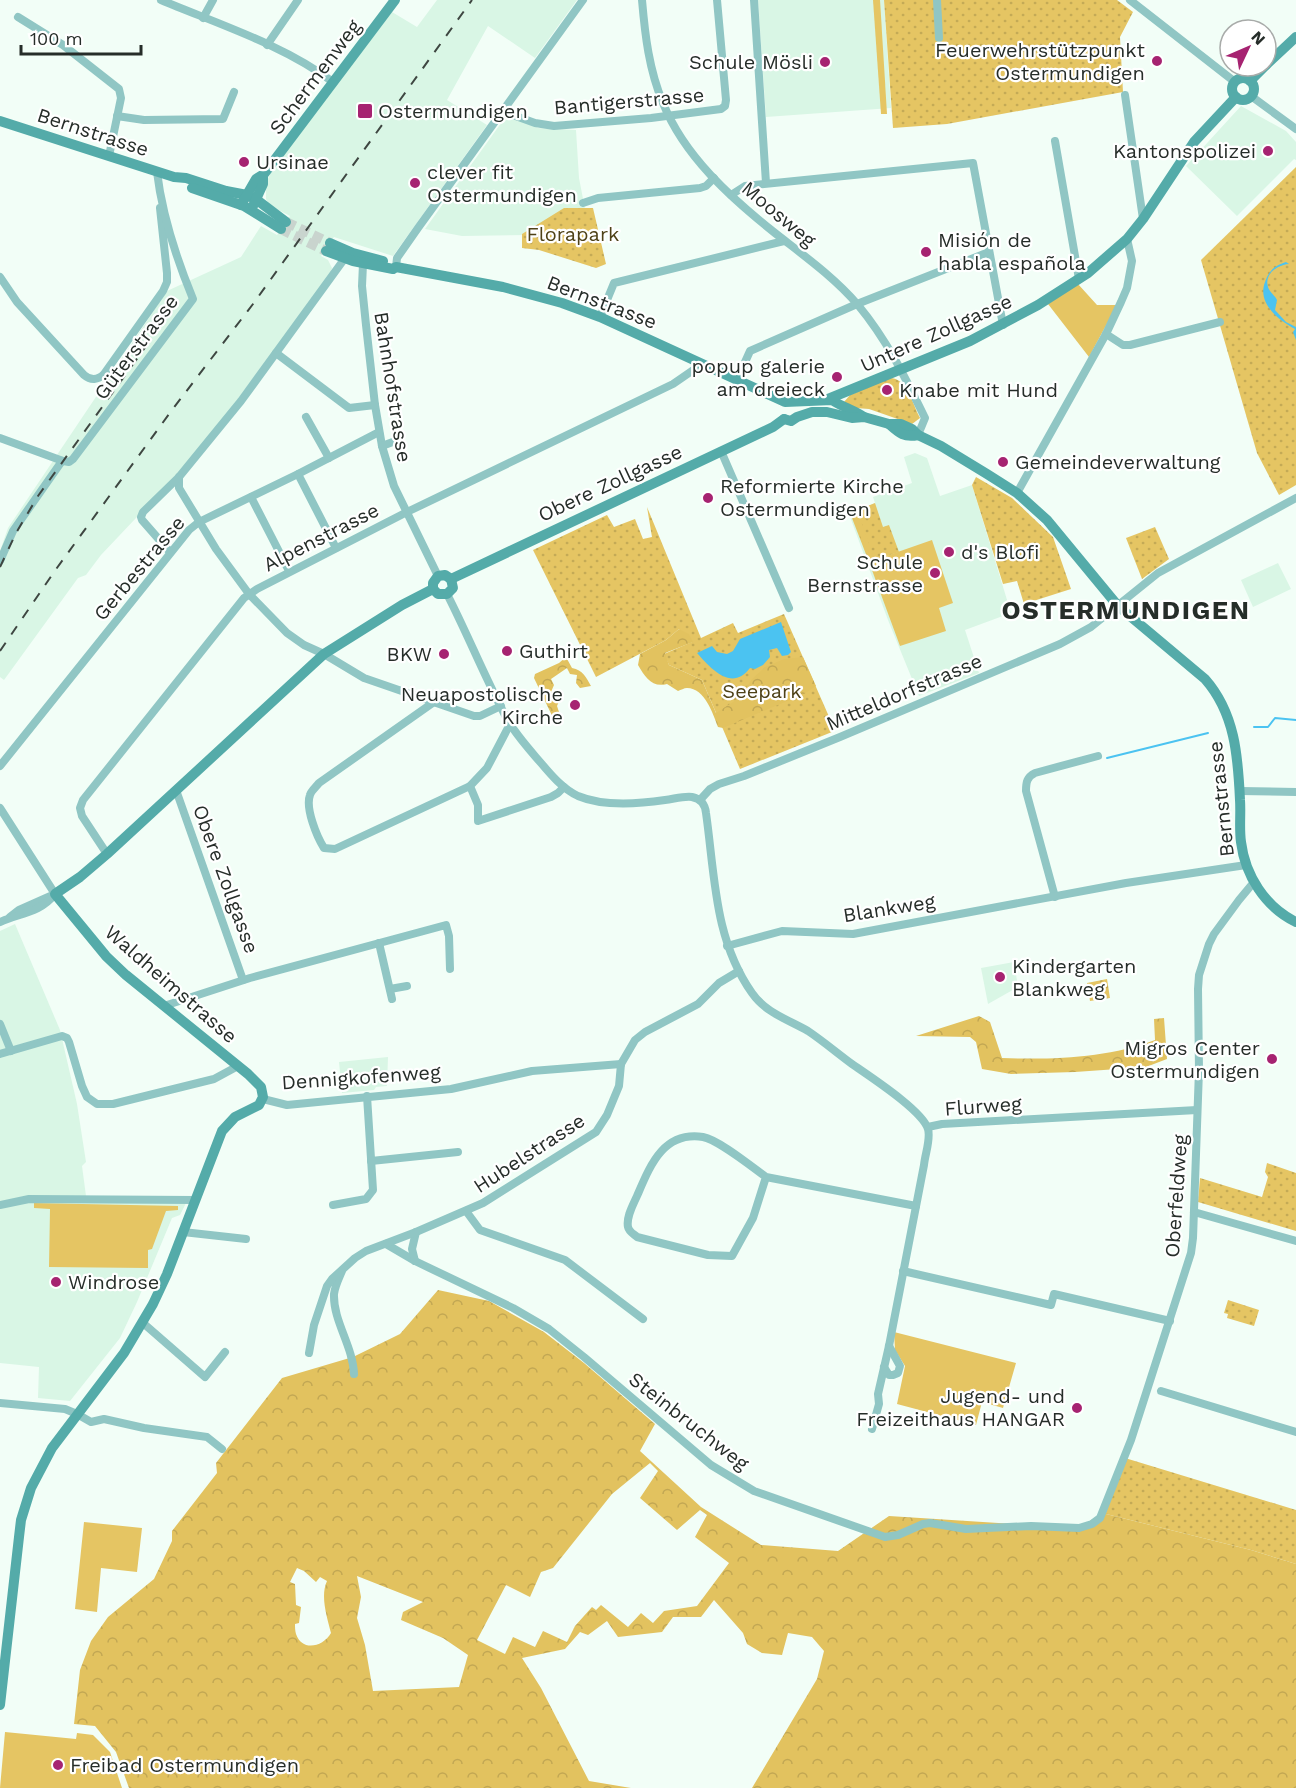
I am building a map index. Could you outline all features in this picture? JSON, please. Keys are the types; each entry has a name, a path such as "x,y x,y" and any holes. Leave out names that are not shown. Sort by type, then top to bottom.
{"street":[{"path":"161,0 267,45 309,66 333,82"},
{"path":"203,18 213,0"},
{"path":"267,45 298,0"},
{"name":"Schermenweg","path":"246,201 256,179 263,175 395,0"},
{"path":"396,267 397,258 583,0"},
{"name":"Moosweg","path":"642,0 650,63 668,116 693,154 731,195 857,304 891,351 925,418 918,435"},
{"name":"Bantigerstrasse","path":"502,111 535,123 554,126 668,116 723,108 726,104 717,0"},
{"path":"754,0 766,183"},
{"path":"937,0 939,38"},
{"path":"1130,0 1235,82"},
{"path":"18,16 63,45 116,86 120,92 109,156"},
{"path":"1278,54 1296,37"},
{"path":"1250,81 1253,78"},
{"path":"1240,79 1250,81 1254,88 1251,96 1242,100 1236,97 1232,88 1235,82 1240,79"},
{"path":"117,116 144,120 223,118 234,92"},
{"path":"1125,94 1143,219"},
{"path":"1251,96 1296,129"},
{"name":"Untere Zollgasse","path":"832,401 845,393 1003,325 1079,279 1103,261 1127,239 1143,219 1185,154 1236,97"},
{"name":"Bernstrasse","path":"0,121 157,172 186,178 226,191 246,201 283,226"},
{"path":"1054,141 1079,279"},
{"path":"731,195 745,186 766,183 973,163 1003,325"},
{"name":"Güterstrasse","path":"62,461 69,462 73,459 193,299 160,199 157,172"},
{"path":"583,203 597,198 700,188 706,186 714,178"},
{"path":"0,277 17,302 84,375 97,379 104,374 167,282 160,199"},
{"path":"1017,493 1106,334 1121,302 1129,279 1132,257 1127,239"},
{"path":"600,317 614,283 784,241"},
{"name":"Bernstrasse","path":"364,260 328,247 345,258 392,263 396,267 525,292 600,317 789,402 832,401 864,417 889,424 899,433 909,437 918,435 941,446 1017,493 1047,520 1118,606 1215,690 1232,727 1235,743 1240,839 1246,865 1254,882 1267,900 1296,922"},
{"path":"737,380 750,351 857,304 989,252"},
{"path":"170,552 142,520 142,512 178,481 241,401 345,258"},
{"name":"Bahnhofstrasse","path":"364,260 363,295 375,405 382,446 394,486 438,576"},
{"path":"1106,334 1123,345 1130,345 1220,322"},
{"path":"276,352 349,408 375,405"},
{"name":"Alpenstrasse","path":"107,854 80,812 83,800 249,594 289,571 407,512 673,384 702,364"},
{"name":"Bernstrasse","path":"827,412 834,408 832,401"},
{"path":"784,419 779,410 780,406 789,402 799,409 797,417"},
{"name":"Bernstrasse","path":"784,419 791,421 812,412 827,412 852,418 864,417"},
{"path":"306,417 329,458"},
{"name":"Obere Zollgasse","path":"451,579 721,452 773,427 784,419"},
{"name":"Gerbestrasse","path":"0,766 189,530 199,522 380,432"},
{"path":"0,438 62,461 13,531 0,561"},
{"path":"382,446 398,440"},
{"path":"721,452 789,608"},
{"path":"298,474 336,549"},
{"path":"178,481 199,522 249,594 288,633 304,645 372,681 479,717 501,706"},
{"path":"251,497 289,571"},
{"name":"Mitteldorfstrasse","path":"700,801 710,789 719,784 840,737 1060,644 1091,627 1158,573 1296,498"},
{"path":"445,575 451,579 453,588 447,594 441,595 433,589 433,583 438,576 445,575"},
{"name":"Obere Zollgasse","path":"0,922 22,916 48,903 55,894 80,877 324,654 402,605 433,589"},
{"path":"447,594 510,724 534,755 564,786 579,796 598,802 660,801 687,797 700,801"},
{"path":"434,702 319,783 310,794 309,805 317,838 324,848 335,849 470,786 488,768 510,724"},
{"path":"1055,897 1026,791 1026,782 1035,773 1098,756"},
{"path":"470,786 478,806 478,821 551,797 564,786"},
{"name":"Obere Zollgasse","path":"176,790 243,980"},
{"path":"1239,791 1296,792"},
{"name":"Flurweg","path":"700,801 706,809 721,921 728,946 739,971 757,1000 774,1014 813,1035 907,1105 928,1128 942,1124 1197,1110"},
{"path":"0,807 55,894"},
{"name":"Blankweg","path":"728,946 782,931 853,934 1126,883 1246,865"},
{"name":"Oberfeldweg","path":"1102,1513 1125,1458 1191,1253 1199,1070 1199,975 1214,934 1254,882"},
{"name":"Waldheimstrasse","path":"55,894 106,956 238,1066 258,1085 263,1092 263,1099"},
{"path":"164,1006 243,980 446,925 449,936 450,969"},
{"path":"379,943 392,999"},
{"name":"Hubelstrasse","path":"309,1353 324,1291 332,1278 359,1255 483,1203 596,1132 607,1116 619,1086 621,1064 640,1035 698,1004 719,983 739,971"},
{"path":"390,989 407,986"},
{"path":"0,1024 11,1050"},
{"path":"0,1054 57,1037 67,1038 87,1097 92,1102 105,1105 156,1095 214,1079 238,1066"},
{"name":"Dennigkofenweg","path":"0,1705 19,1536 26,1503 44,1460 112,1371 143,1323 160,1290 222,1131 235,1117 258,1106 263,1099 287,1104 450,1089 532,1071 621,1064"},
{"path":"333,1205 366,1199 373,1190 368,1096"},
{"path":"872,1428 879,1404 878,1394 916,1206 928,1128"},
{"path":"766,1177 753,1218 732,1256 708,1255 637,1237 630,1231 629,1214 654,1159 672,1143 690,1137 705,1137 766,1177 916,1206"},
{"path":"371,1161 458,1152"},
{"path":"0,1205 26,1199 195,1200"},
{"path":"466,1211 480,1230 563,1259 643,1319"},
{"path":"1194,1212 1296,1241"},
{"path":"183,1232 246,1239"},
{"path":"415,1261 412,1249 416,1233"},
{"name":"Steinbruchweg","path":"386,1244 415,1261 513,1308 549,1329 711,1465 754,1491 804,1510 885,1537 898,1535 930,1523 966,1529 1030,1526 1086,1527 1096,1521 1102,1513"},
{"path":"342,1270 336,1286 335,1302 353,1357 354,1374"},
{"path":"903,1271 1051,1305 1054,1294 1170,1321"},
{"path":"143,1323 205,1377 225,1352"},
{"path":"884,1367 889,1375 893,1375 898,1373 900,1366 889,1346"},
{"path":"1161,1391 1296,1432"},
{"path":"0,1403 65,1409 90,1422 104,1419 144,1428 207,1437 222,1449"}],"shaded area":[{"path":"437,0 577,0 535,58 488,26 447,100 487,125 393,256 334,237 321,256 328,260 332,268 331,272 213,433 101,555 86,575 78,578 4,680 0,677 0,551 8,528 167,291 241,257 261,226 277,235 290,216 269,205 266,199 266,183 273,168 392,12 417,27"},
{"name":"Schule Mösli","path":"758,0 884,0 891,108 766,117"},
{"path":"1241,106 1286,131 1296,142 1296,160 1294,159 1237,216 1186,166"},
{"path":"509,112 538,128 576,130 579,178 585,209 529,235 462,236 425,229"},
{"name":"Schule Bernstrasse","path":"915,453 927,458 940,496 972,485 1011,613 965,630 979,673 919,696 849,514 875,503 873,497 912,483 904,457"},
{"path":"1278,563 1291,589 1253,607 1241,580"},
{"path":"15,924 60,1030 77,1104 86,1162 82,1166 86,1196 0,1203 0,931"},
{"name":"Kindergarten Blankweg","path":"1014,962 1018,987 988,1004 981,968"},
{"path":"388,1057 387,1086 376,1087 374,1090 342,1093 339,1062"},
{"path":"19,1202 186,1203 180,1215 172,1218 120,1338 70,1401 38,1398 39,1367 0,1363 0,1207"}],"green space":[{"path":"873,0 880,0 887,114 881,114"},
{"path":"884,0 1117,0 1133,12 1120,37 1123,92 947,124 893,128"},
{"path":"1296,167 1296,485 1279,495 1257,453 1201,260"},
{"name":"Florapark","path":"564,208 593,208 606,264 596,268 539,250 522,248 522,234"},
{"path":"1078,284 1097,305 1117,305 1089,357 1048,304"},
{"path":"890,378 900,382 911,397 920,418 912,424 869,409 856,408 844,402 850,395"},
{"path":"976,477 1012,498 1053,537 1071,589 1024,604 1017,581 1003,584 972,485"},
{"path":"875,503 883,527 889,525 899,552 869,562 850,513"},
{"name":"Seepark","path":"647,507 701,638 733,623 738,633 784,614 834,728 832,732 740,769 702,680 669,665 664,654 692,642 679,629 666,640 596,677 533,550 607,515 614,527 635,519 643,539 652,537"},
{"path":"858,512 874,558 869,560 852,514"},
{"path":"1155,527 1169,559 1142,579 1126,538"},
{"path":"932,540 953,603 939,608 946,631 900,646 869,562"},
{"name":"Seepark","path":"679,629 689,634 693,642 665,653 669,665 702,680 716,713 739,698 752,679 765,667 784,659 803,657 816,686 804,694 723,728 718,727 714,715 699,692 687,688 678,691 667,684 653,683 638,665 640,654 666,640"},
{"path":"566,657 572,668 582,672 591,686 580,688 576,683 577,675 570,674 567,668 551,679 554,685 551,692 559,693 560,699 557,706 564,719 557,726 534,678 535,674 559,663"},
{"path":"1107,979 1110,998 1090,1001 1087,983"},
{"path":"979,1016 990,1022 1002,1058 1021,1059 1099,1054 1137,1046 1155,1040 1154,1019 1164,1018 1167,1059 1146,1067 1011,1074 982,1069 976,1042 970,1037 916,1036"},
{"path":"1267,1163 1296,1173 1296,1231 1198,1202 1200,1178 1262,1197 1268,1177 1265,1172"},
{"path":"34,1203 178,1206 178,1210 166,1211 152,1249 148,1250 148,1268 49,1267 50,1209 34,1208"},
{"path":"438,1290 489,1301 544,1332 655,1424 640,1451 701,1507 761,1545 838,1551 889,1516 1079,1528 1102,1513 1251,1550 1296,1564 1296,1788 752,1788 817,1679 824,1651 812,1637 788,1633 782,1655 762,1653 747,1644 743,1633 714,1600 701,1617 673,1617 662,1632 618,1637 607,1621 588,1635 580,1632 565,1649 522,1658 541,1688 589,1781 631,1788 129,1788 116,1752 95,1726 74,1724 80,1670 91,1641 108,1617 154,1579 172,1541 172,1531 217,1473 216,1463 282,1378 353,1357 400,1334","holes":["650,1463 658,1471 640,1498 677,1530 700,1510 707,1515 695,1537 729,1563 697,1606 664,1611 653,1623 641,1613 628,1627 601,1605 596,1610 592,1607 575,1626 567,1642 543,1631 535,1647 513,1637 505,1654 477,1640 506,1585 530,1597 541,1572 553,1568 612,1494","297,1568 316,1582 320,1577 327,1581 324,1600 331,1633 323,1642 313,1646 299,1640 295,1624 299,1623 301,1607 296,1605 295,1584 290,1582","357,1576 423,1602 403,1612 401,1620 443,1638 468,1655 459,1687 373,1691 365,1645 357,1618 361,1597"]},
{"path":"1228,1300 1259,1310 1254,1326 1227,1318 1228,1314 1224,1313"},
{"path":"894,1332 1016,1363 1003,1408 982,1402 976,1425 897,1404 905,1366 895,1350"},
{"path":"1125,1458 1296,1510 1296,1564 1251,1550 1102,1513"},
{"path":"84,1522 142,1528 137,1572 101,1568 97,1612 75,1609"},
{"name":"Freibad Ostermundigen","path":"5,1732 76,1739 77,1733 93,1735 110,1752 122,1788 0,1788"}],"water":[{"path":"1286,262 1289,264 1272,271 1267,282 1277,300 1275,310 1286,322 1296,327 1296,340 1293,332 1295,329 1283,321 1272,311 1264,299 1263,292 1269,273 1278,265"},
{"path":"781,622 791,652 782,656 777,648 769,650 770,657 763,665 755,669 750,668 736,678 722,676 697,653 712,646 717,652 727,654 733,651 740,639"}],"waterway":[{"path":"1254,727 1268,727 1275,718 1296,720"},
{"path":"1107,758 1208,733"}],"tunnel":[{"path":"286,222 330,243"},
{"path":"281,229 326,251"}],"railway":[{"path":"0,651 54,572 172,410 253,304 472,0"},
{"path":"0,567 16,533 38,496 162,324"}],"place":[{"name":"Feuerwehrstützpunkt Ostermundigen","path":"1157,61"},
{"name":"Schule Mösli","path":"825,62"},
{"name":"Ostermundigen","path":"365,111"},
{"name":"Kantonspolizei","path":"1268,151"},
{"name":"Ursinae","path":"244,162"},
{"name":"clever fit Ostermundigen","path":"415,183"},
{"name":"Misión de habla española","path":"926,252"},
{"name":"popup galerie am dreieck","path":"837,377"},
{"name":"Knabe mit Hund","path":"887,390"},
{"name":"Gemeindeverwaltung","path":"1003,462"},
{"name":"Reformierte Kirche Ostermundigen","path":"708,498"},
{"name":"d's Blofi","path":"949,552"},
{"name":"Schule Bernstrasse","path":"935,573"},
{"name":"Guthirt","path":"507,651"},
{"name":"BKW","path":"444,654"},
{"name":"Neuapostolische Kirche","path":"575,705"},
{"name":"Kindergarten Blankweg","path":"1000,977"},
{"name":"Migros Center Ostermundigen","path":"1272,1059"},
{"name":"Windrose","path":"56,1282"},
{"name":"Jugend- und Freizeithaus HANGAR","path":"1077,1408"},
{"name":"Freibad Ostermundigen","path":"58,1765"}],"district":[{"name":"OSTERMUNDIGEN","path":"1126,610"}]}
